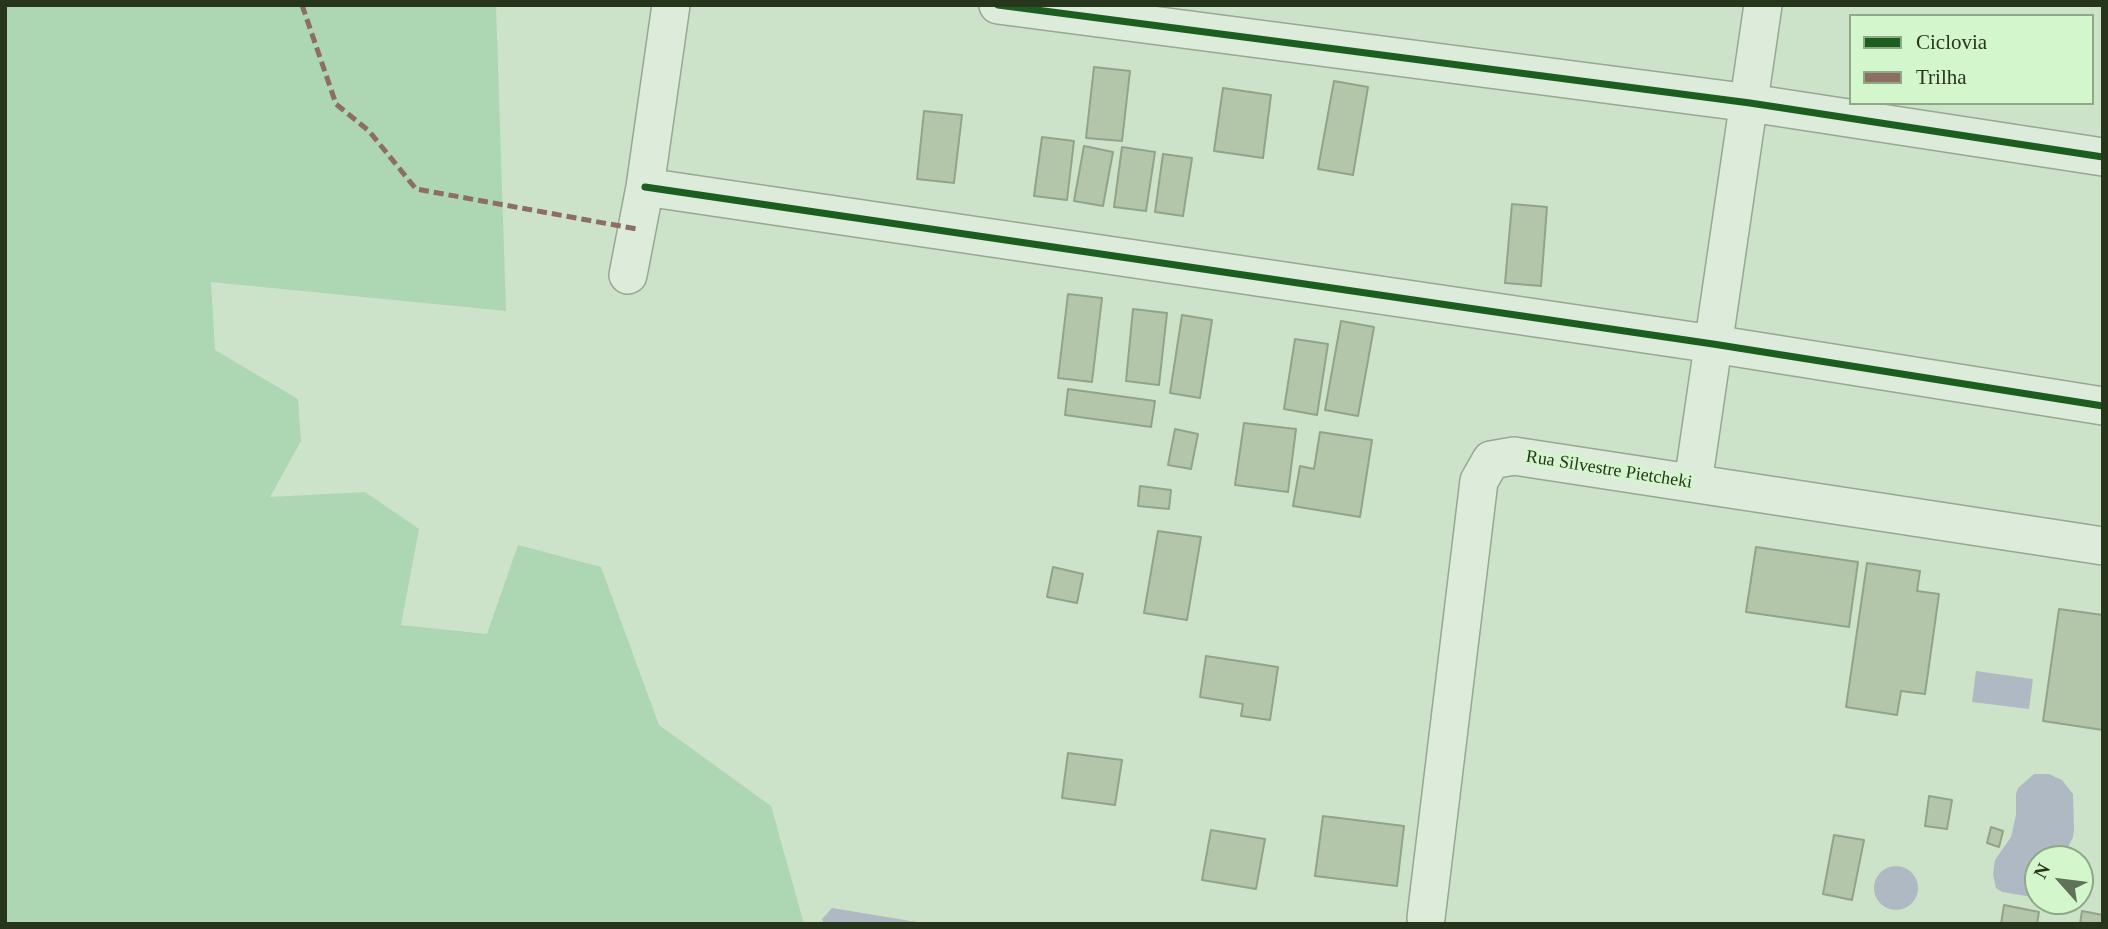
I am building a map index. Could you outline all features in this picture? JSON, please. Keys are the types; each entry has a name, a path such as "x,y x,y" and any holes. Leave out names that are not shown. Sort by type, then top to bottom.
{"street":[{"path":"628,275 645,187 671,5"},
{"path":"998,5 1750,103 2103,157"},
{"path":"1693,483 1750,103 1762,5"},
{"path":"645,187 1713,344 2103,406"},
{"name":"Rua Silvestre Pietcheki","path":"1426,918 1479,481 1491,460 1514,456 2103,546"}],"green space":[{"path":"5,5 496,5 506,311 211,282 215,350 298,399 301,441 270,497 365,492 419,529 401,625 487,634 518,545 601,567 659,725 771,806 804,924 5,924"}],"shaded area":[{"path":"1976,671 2033,679 2029,709 1972,702"},
{"path":"2034,774 2049,774 2062,780 2073,794 2074,829 2069,845 2024,845 2024,896 2002,892 1996,888 1993,874 1995,860 2011,837 2018,788"},
{"path":"1896,866 1911,873 1918,888 1911,903 1896,910 1881,903 1874,888 1881,873"},
{"path":"832,908 929,924 824,924 822,919"}],"building":[{"path":"1094,67 1130,71 1122,141 1086,138"},
{"path":"1334,81 1368,87 1353,175 1318,169"},
{"path":"1223,88 1271,95 1263,158 1214,151"},
{"path":"924,111 962,115 954,183 917,179"},
{"path":"1042,137 1074,141 1067,200 1034,196"},
{"path":"1084,146 1113,152 1103,206 1074,201"},
{"path":"1122,147 1155,152 1146,211 1114,207"},
{"path":"1163,154 1192,158 1183,216 1155,212"},
{"path":"1512,204 1547,207 1541,286 1505,283"},
{"path":"1068,294 1102,298 1092,382 1058,378"},
{"path":"1133,309 1167,313 1159,385 1126,381"},
{"path":"1182,315 1212,320 1200,398 1170,393"},
{"path":"1341,321 1374,327 1358,416 1325,410"},
{"path":"1295,339 1328,344 1317,415 1284,409"},
{"path":"1068,389 1155,401 1151,427 1065,415"},
{"path":"1244,423 1296,429 1288,492 1235,485"},
{"path":"1175,429 1198,434 1191,469 1168,465"},
{"path":"1320,432 1372,440 1360,517 1293,506 1300,466 1314,469"},
{"path":"1140,486 1171,490 1169,509 1138,506"},
{"path":"1158,531 1201,537 1187,620 1144,613"},
{"path":"1756,547 1858,562 1849,627 1746,612"},
{"path":"1867,563 1920,571 1917,591 1939,594 1925,694 1901,691 1897,715 1846,707"},
{"path":"1053,567 1083,574 1077,603 1047,597"},
{"path":"2059,609 2103,615 2103,730 2043,721"},
{"path":"1206,656 1278,667 1270,720 1241,716 1243,704 1200,697"},
{"path":"1068,753 1122,760 1115,805 1062,798"},
{"path":"1929,796 1952,800 1947,829 1925,826"},
{"path":"1323,816 1404,826 1397,886 1315,876"},
{"path":"1991,827 2003,831 1999,847 1987,843"},
{"path":"1211,830 1265,839 1256,889 1202,880"},
{"path":"1834,835 1864,840 1852,900 1823,894"},
{"path":"2004,905 2024,909 2024,915 2038,915 2037,924 2001,924"},
{"path":"2081,915 2103,915 2103,924 2080,924"}],"marked path":[{"path":"302,5 336,104 369,131 416,189 637,229"}],"cycle path":[{"path":"998,5 1750,103 2103,157"},
{"path":"645,187 1713,344 2103,406"}]}
